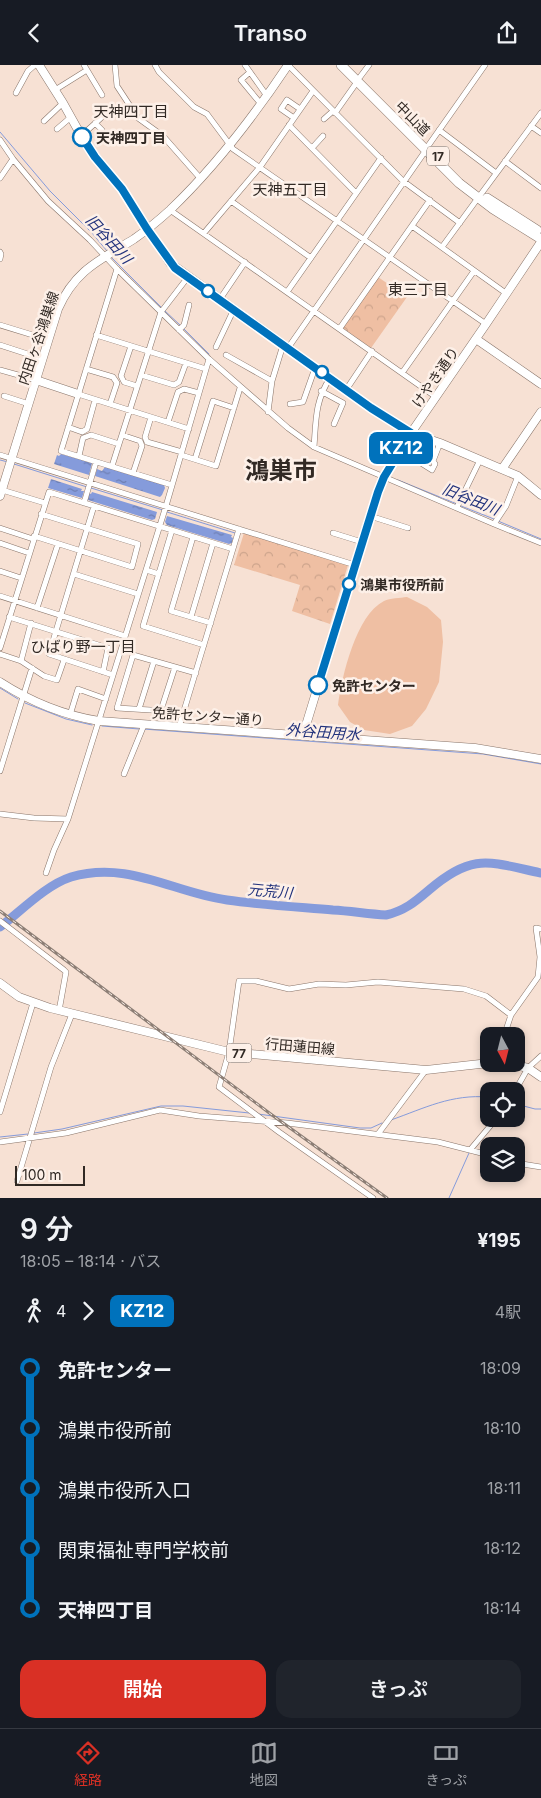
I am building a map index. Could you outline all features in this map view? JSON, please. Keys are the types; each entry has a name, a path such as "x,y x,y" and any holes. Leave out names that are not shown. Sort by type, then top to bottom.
{"highway":[{"name":"中山道","path":"340,65 359,80 427,148 479,196 513,223 541,240"},
{"name":"中山道","path":"348,65 359,80"},
{"name":"中山道","path":"479,196 541,233"}],"street":[{"path":"16,93 28,71 37,65 55,90 95,157 122,189 170,263 188,277 371,408 411,433 502,469 518,477 540,494"},
{"path":"115,65 117,86 138,118 163,136 200,178"},
{"path":"155,65 159,72 194,107 207,114 232,149 486,324"},
{"path":"245,65 267,96"},
{"path":"288,65 403,181 460,223"},
{"name":"内田ヶ谷鴻巣線","path":"1,493 3,479 12,459 58,309 68,289 79,276 105,256 147,229 170,210 228,145 267,96 288,65"},
{"path":"324,119 334,112 369,65"},
{"path":"268,412 272,381 285,346 314,311 485,65"},
{"path":"55,90 86,68 102,95"},
{"path":"250,72 241,80 261,104"},
{"path":"204,233 260,167 313,91"},
{"path":"294,118 281,109 287,100 300,109"},
{"path":"44,121 63,103"},
{"path":"442,247 541,113"},
{"path":"57,129 71,117"},
{"path":"81,136 101,118"},
{"path":"96,123 102,130"},
{"path":"289,125 356,193"},
{"path":"531,126 541,133"},
{"path":"439,130 496,173"},
{"path":"312,148 323,136"},
{"path":"0,140 13,159"},
{"path":"0,146 48,201 209,359 268,412 314,447 541,543"},
{"path":"287,292 381,158"},
{"path":"1,175 13,159"},
{"path":"505,161 541,188"},
{"path":"340,329 430,200"},
{"path":"231,201 311,258"},
{"path":"170,210 436,397"},
{"path":"412,226 507,295"},
{"name":"けやき通り","path":"303,735 370,516 384,477 411,433 507,295 541,240"},
{"path":"0,252 0,259"},
{"path":"220,299 245,262"},
{"path":"117,269 61,451 172,485"},
{"path":"402,373 474,271"},
{"path":"112,467 161,312 188,277"},
{"path":"180,330 184,325 189,305"},
{"path":"216,347 234,309"},
{"path":"0,325 49,340"},
{"path":"96,335 206,369"},
{"path":"476,339 541,384"},
{"path":"0,345 43,359"},
{"path":"130,346 121,376 124,382 137,386"},
{"path":"346,390 372,351"},
{"path":"226,355 272,381"},
{"path":"46,873 68,819 166,506 209,359"},
{"path":"141,375 174,385 179,382 186,363"},
{"path":"290,404 304,402 315,368"},
{"path":"86,369 113,377 117,383 110,404"},
{"path":"0,370 189,429"},
{"path":"314,447 317,405 321,391 330,378"},
{"path":"151,417 145,437 147,442 216,466 240,388"},
{"path":"168,422 178,393 184,389 199,393"},
{"path":"321,391 343,403 334,423"},
{"path":"4,396 28,404"},
{"path":"68,427 82,432 87,429 95,400"},
{"path":"195,459 213,401 234,408"},
{"path":"502,469 541,412"},
{"path":"79,456 83,438 91,435 119,444"},
{"path":"122,435 140,441 142,446 133,473"},
{"path":"400,450 432,470 435,464 433,461 440,443"},
{"path":"0,455 355,565"},
{"path":"457,507 480,460"},
{"path":"84,503 96,462"},
{"path":"494,524 506,505 518,477"},
{"path":"0,648 48,492 233,549"},
{"path":"1,493 45,503"},
{"path":"94,506 49,655 113,675"},
{"path":"0,529 58,544 132,567 138,544 42,514"},
{"path":"370,516 408,528"},
{"path":"179,727 239,529"},
{"path":"172,530 143,626 204,645"},
{"path":"333,533 362,542"},
{"path":"193,537 171,611 211,623"},
{"path":"0,543 29,553"},
{"path":"191,617 213,543"},
{"path":"37,609 58,544"},
{"path":"146,570 159,574"},
{"path":"0,571 21,577"},
{"path":"74,574 138,593"},
{"path":"0,596 125,636"},
{"path":"9,617 108,648 103,672"},
{"path":"21,661 31,623"},
{"path":"0,626 6,628"},
{"path":"0,654 21,661 44,676 57,680 64,660"},
{"path":"184,711 117,708 133,655 196,673"},
{"path":"139,709 154,661"},
{"path":"161,710 175,667"},
{"path":"0,771 32,668"},
{"name":"免許センター通り","path":"0,682 23,697 70,715 99,721 486,749 541,759"},
{"path":"109,688 122,691"},
{"path":"70,715 78,689 106,699"},
{"path":"124,774 144,725"},
{"path":"0,814 68,819"},
{"path":"0,921 66,972 59,1011"},
{"path":"507,1027 511,1015 538,977 540,957 536,928 541,929"},
{"path":"373,1198 218,1087 229,1052 239,981 256,981 289,989 319,984 346,985 378,981 464,989 486,996 511,1015"},
{"name":"行田蓮田線","path":"0,983 19,997 59,1011 229,1052 426,1070 480,1064"},
{"path":"0,1112 33,1003"},
{"path":"17,1181 51,1067 72,1014"},
{"path":"520,1082 528,1068 541,1056"},
{"path":"525,1067 541,1077"},
{"path":"378,1134 426,1070"},
{"path":"0,1142 66,1133 160,1110 199,1116 378,1134 438,1142 480,1153"},
{"path":"470,1150 489,1127"},
{"path":"525,1164 540,1165"}],"green space":[{"path":"378,277 407,297 371,348 343,327"},
{"path":"244,533 348,565 330,624 292,611 300,585 234,565"},
{"path":"407,597 427,607 441,620 443,642 439,682 426,709 412,726 390,734 364,730 350,722 338,705 352,647 358,632 374,608 386,600"}],"water":[{"path":"61,454 92,463 89,475 54,464 57,455"},
{"path":"105,467 164,485 165,488 160,497 95,476 97,469 102,471"},
{"path":"51,479 82,489 81,491 84,491 82,498 48,488"},
{"path":"92,492 157,512 155,519 152,520 88,500 89,493 91,494"},
{"path":"167,516 232,535 232,543 229,544 167,525 165,522"}],"waterway":[{"name":"旧谷田川","path":"0,132 50,191 92,233 107,251"},
{"name":"旧谷田川","path":"110,256 162,308"},
{"name":"旧谷田川","path":"165,311 180,325"},
{"name":"旧谷田川","path":"183,328 209,354"},
{"path":"0,460 8,462"},
{"path":"14,464 87,487"},
{"name":"旧谷田川","path":"398,480 457,504"},
{"path":"91,488 163,510"},
{"name":"旧谷田川","path":"461,506 494,519"},
{"path":"167,512 235,533"},
{"name":"旧谷田川","path":"498,521 541,539"},
{"name":"外谷田用水","path":"0,688 18,699"},
{"name":"外谷田用水","path":"25,703 66,719 92,725"},
{"name":"外谷田用水","path":"102,726 139,729"},
{"name":"外谷田用水","path":"143,729 483,754 541,764"},
{"name":"元荒川","path":"0,927 52,886 71,877 92,873 112,872 131,875 227,900 386,915 409,905 444,878 470,865 494,864 541,873"},
{"path":"391,1120 450,1100 480,1097"},
{"path":"34,1133 62,1129 161,1106 183,1106 249,1113"},
{"path":"525,1106 541,1109"},
{"path":"258,1114 360,1128 371,1128 382,1123"},
{"path":"0,1137 28,1134"},
{"path":"449,1198 469,1153"}],"railway":[{"path":"0,911 272,1115 387,1198"}],"bus line":[{"name":"KZ12","path":"82,137 95,157 122,189 147,229 175,268 371,408 411,433 384,477 378,492 318,685"}],"place":[{"name":"天神四丁目","path":"82,137"},
{"name":"鴻巣市役所前","path":"349,584"},
{"name":"免許センター","path":"318,685"}],"district":[{"name":"天神四丁目","path":"131,111"},
{"name":"天神五丁目","path":"290,189"},
{"name":"東三丁目","path":"418,289"},
{"name":"鴻巣市","path":"281,470"},
{"name":"ひばり野一丁目","path":"83,646"}]}
